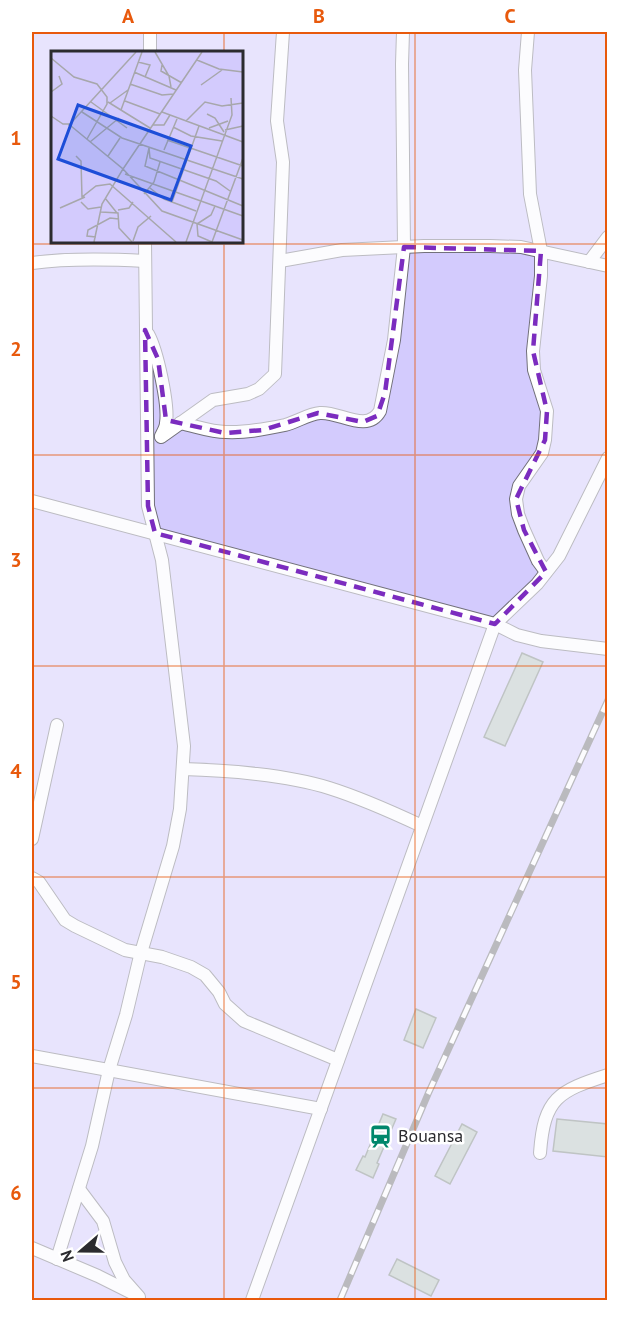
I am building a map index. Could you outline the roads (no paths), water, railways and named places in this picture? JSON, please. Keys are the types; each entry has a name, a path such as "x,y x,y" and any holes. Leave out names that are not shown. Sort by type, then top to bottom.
{"street":[{"path":"150,32 150,51"},
{"path":"148,454 161,437 217,398 239,397 259,389 275,374 280,202 284,162 277,122 283,32"},
{"path":"180,423 225,432 263,430 295,423 318,413 332,413 353,421 363,422 377,416 385,393 392,350 404,247 403,32"},
{"path":"528,32 525,70 530,194 542,251 533,351 534,370 547,411 542,453 519,486 516,499 518,514 524,530 546,573"},
{"path":"589,262 608,237"},
{"path":"57,1259 92,1146 109,1070 126,1015 140,953 173,846 180,809 184,746 180,707 162,560 148,506 145,243"},
{"path":"280,261 342,250 490,246 521,247 608,266"},
{"path":"32,263 110,259 145,261"},
{"path":"146,330 153,343 161,375 166,423 161,437"},
{"path":"252,1300 495,624 546,573 559,556 608,458"},
{"path":"32,501 495,624 517,635 608,649"},
{"path":"32,839 57,725"},
{"path":"183,769 257,775 327,787 374,804 422,826"},
{"path":"32,878 39,882 65,920 113,945 134,953 162,957 191,967 205,975 219,992 225,1004 244,1022 338,1060"},
{"path":"32,1056 321,1108"},
{"path":"540,1153 542,1127 553,1103 570,1088 608,1075"},
{"path":"79,1189 103,1221 115,1262 124,1280 142,1299"},
{"path":"32,1248 98,1276 142,1299"}],"railway":[{"path":"340,1300 428,1094 608,700"}],"place":[{"name":"Bouansa","path":"380,1136"}]}
